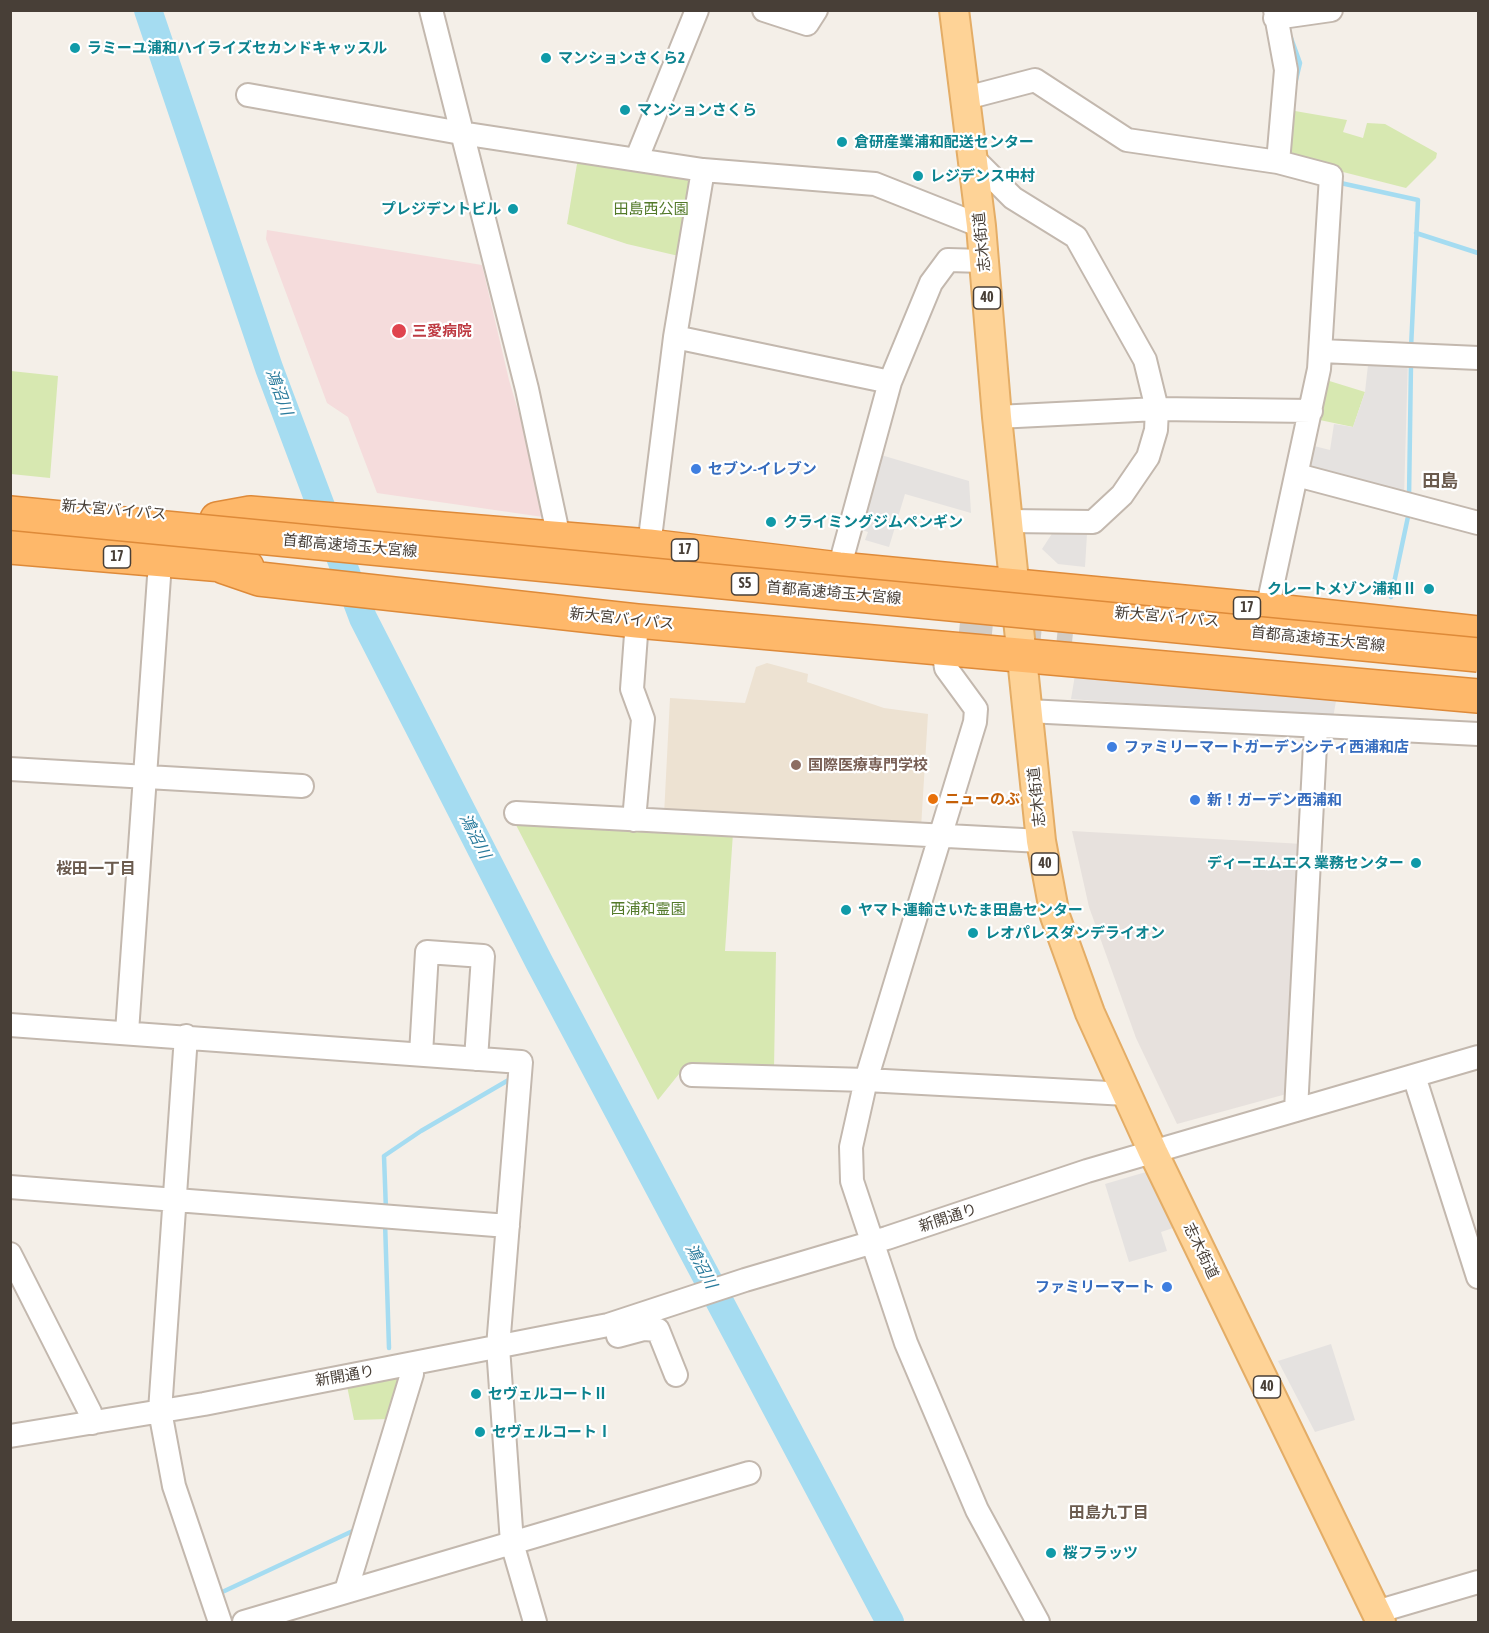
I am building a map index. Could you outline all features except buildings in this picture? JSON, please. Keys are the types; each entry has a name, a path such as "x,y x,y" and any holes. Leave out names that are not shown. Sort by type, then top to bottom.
{"highway":[{"name":"新大宮バイパス","path":"10,501 217,519 250,513 292,524 357,529 558,538 1016,587"},
{"name":"首都高速埼玉大宮線","path":"10,513 1479,655"},
{"name":"新大宮バイパス","path":"357,529 958,598"},
{"name":"首都高速埼玉大宮線","path":"10,536 1479,676"},
{"name":"新大宮バイパス","path":"10,547 224,567 259,579 313,578 951,641 1023,657"},
{"name":"新大宮バイパス","path":"376,584 637,621 951,641"},
{"name":"17","path":"1016,587 1267,610 1479,633"},
{"name":"新大宮バイパス","path":"1071,608 1479,647"},
{"path":"1072,643 1479,682"},
{"name":"17","path":"1023,657 1479,696"}],"main road":[{"name":"志木街道","path":"954,10 981,226 997,417 1041,841 1055,916 1090,1013 1153,1152 1378,1617"}],"street":[{"path":"431,10 460,133 527,389 558,538"},
{"path":"637,158 697,10"},
{"path":"764,10 807,24 816,10"},
{"path":"1278,162 1286,70 1271,13 1330,10"},
{"path":"966,98 1035,80 1127,140 1278,162 1331,176 1321,351 1311,411 1267,610"},
{"path":"248,95 460,133 637,158 703,170 875,184 981,226"},
{"path":"972,157 1013,198 1076,237 1145,360 1157,409 1156,430 1148,457 1122,495 1093,522 1009,521"},
{"path":"649,546 675,337 703,170"},
{"path":"839,569 890,382 931,283 948,261 984,261"},
{"path":"675,337 890,382"},
{"path":"1321,351 1479,358"},
{"path":"997,417 1157,409 1311,411"},
{"path":"1297,475 1479,523"},
{"path":"127,1032 159,577"},
{"path":"634,820 643,719 632,689 637,621"},
{"path":"951,641 946,668 976,709 975,722 866,1080 851,1147 852,1181 906,1343 977,1510 1038,1623"},
{"path":"1028,711 1479,734"},
{"path":"1296,1110 1316,726"},
{"path":"10,769 302,786"},
{"path":"516,813 1041,841"},
{"path":"421,1054 427,952 483,956 476,1059"},
{"path":"10,1025 521,1062 498,1347 512,1543 535,1623"},
{"path":"186,1036 160,1411 174,1486 220,1623"},
{"name":"新開通り","path":"10,1436 411,1365 591,1329 1153,1152 1479,1057"},
{"path":"692,1075 866,1080 1127,1094"},
{"path":"1414,1076 1479,1277"},
{"path":"10,1187 508,1226"},
{"path":"13,1262 90,1412 92,1423"},
{"path":"591,1329 603,1340 644,1329 658,1330 675,1375"},
{"path":"346,1591 412,1374 411,1365"},
{"path":"244,1623 749,1473"},
{"path":"1378,1617 1479,1581"}],"shaded area":[{"name":"三愛病院","path":"267,230 482,265 509,380 550,518 377,493 348,417 327,403 266,239"},
{"path":"1369,356 1408,358 1404,497 1305,469 1310,445 1330,450 1334,424 1353,427 1365,392"},
{"path":"881,455 969,481 971,513 905,494 889,547 865,540 868,532 859,529"},
{"path":"1055,529 1087,534 1085,567 1058,564 1042,549"},
{"name":"国際医療専門学校","path":"767,663 808,674 807,682 884,708 928,714 921,828 664,815 670,698 745,703 756,667"},
{"path":"1075,675 1336,701 1333,718 1071,699"},
{"path":"1072,831 1303,844 1290,1093 1177,1124 1136,1038 1089,907"},
{"path":"1146,1172 1173,1228 1161,1232 1167,1251 1129,1262 1105,1184"},
{"path":"1331,1344 1355,1420 1315,1432 1278,1361"}],"green space":[{"path":"1295,111 1347,120 1343,132 1363,138 1367,123 1385,124 1437,153 1436,158 1406,188 1288,158"},
{"name":"田島西公園","path":"578,158 691,174 683,257 627,244 567,224"},
{"path":"11,371 58,376 50,478 11,474"},
{"path":"1323,379 1365,392 1353,427 1315,419"},
{"name":"西浦和霊園","path":"516,825 733,833 725,951 776,952 774,1069 683,1069 658,1100"},
{"path":"400,1375 401,1380 388,1419 354,1420 347,1386"}],"waterway":[{"name":"鴻沼川","path":"148,10 269,368 363,618 539,962 890,1622"},
{"path":"1291,38 1300,63 1295,84"},
{"path":"1336,182 1418,200 1411,348"},
{"path":"1416,233 1478,253"},
{"path":"1409,498 1411,363"},
{"path":"1391,597 1409,512"},
{"path":"573,1050 583,1046"},
{"path":"386,1211 384,1156 421,1131 512,1078"},
{"path":"385,1222 389,1348"},
{"path":"218,1594 357,1529"}],"tunnel":[{"path":"959,632 1072,643"}],"place":[{"name":"ラミーユ浦和ハイライズセカンドキャッスル","path":"75,48"},
{"name":"マンションさくら2","path":"546,58"},
{"name":"マンションさくら","path":"625,110"},
{"name":"倉研産業浦和配送センター","path":"842,142"},
{"name":"レジデンス中村","path":"918,176"},
{"name":"プレジデントビル","path":"513,209"},
{"name":"三愛病院","path":"399,331"},
{"name":"セブン-イレブン","path":"696,469"},
{"name":"クライミングジムペンギン","path":"771,522"},
{"name":"クレートメゾン浦和Ⅱ","path":"1429,589"},
{"name":"ファミリーマートガーデンシティ西浦和店","path":"1112,747"},
{"name":"国際医療専門学校","path":"796,765"},
{"name":"ニューのぶ","path":"933,799"},
{"name":"新！ガーデン西浦和","path":"1195,800"},
{"name":"ディーエムエス 業務センター","path":"1416,863"},
{"name":"ヤマト運輸さいたま田島センター","path":"846,910"},
{"name":"レオパレスダンデライオン","path":"973,933"},
{"name":"ファミリーマート","path":"1167,1287"},
{"name":"セヴェルコートⅡ","path":"476,1394"},
{"name":"セヴェルコートⅠ","path":"480,1432"},
{"name":"桜フラッツ","path":"1051,1553"}],"district":[{"name":"田島","path":"1440,481"},
{"name":"桜田一丁目","path":"96,869"},
{"name":"田島九丁目","path":"1109,1513"}]}
